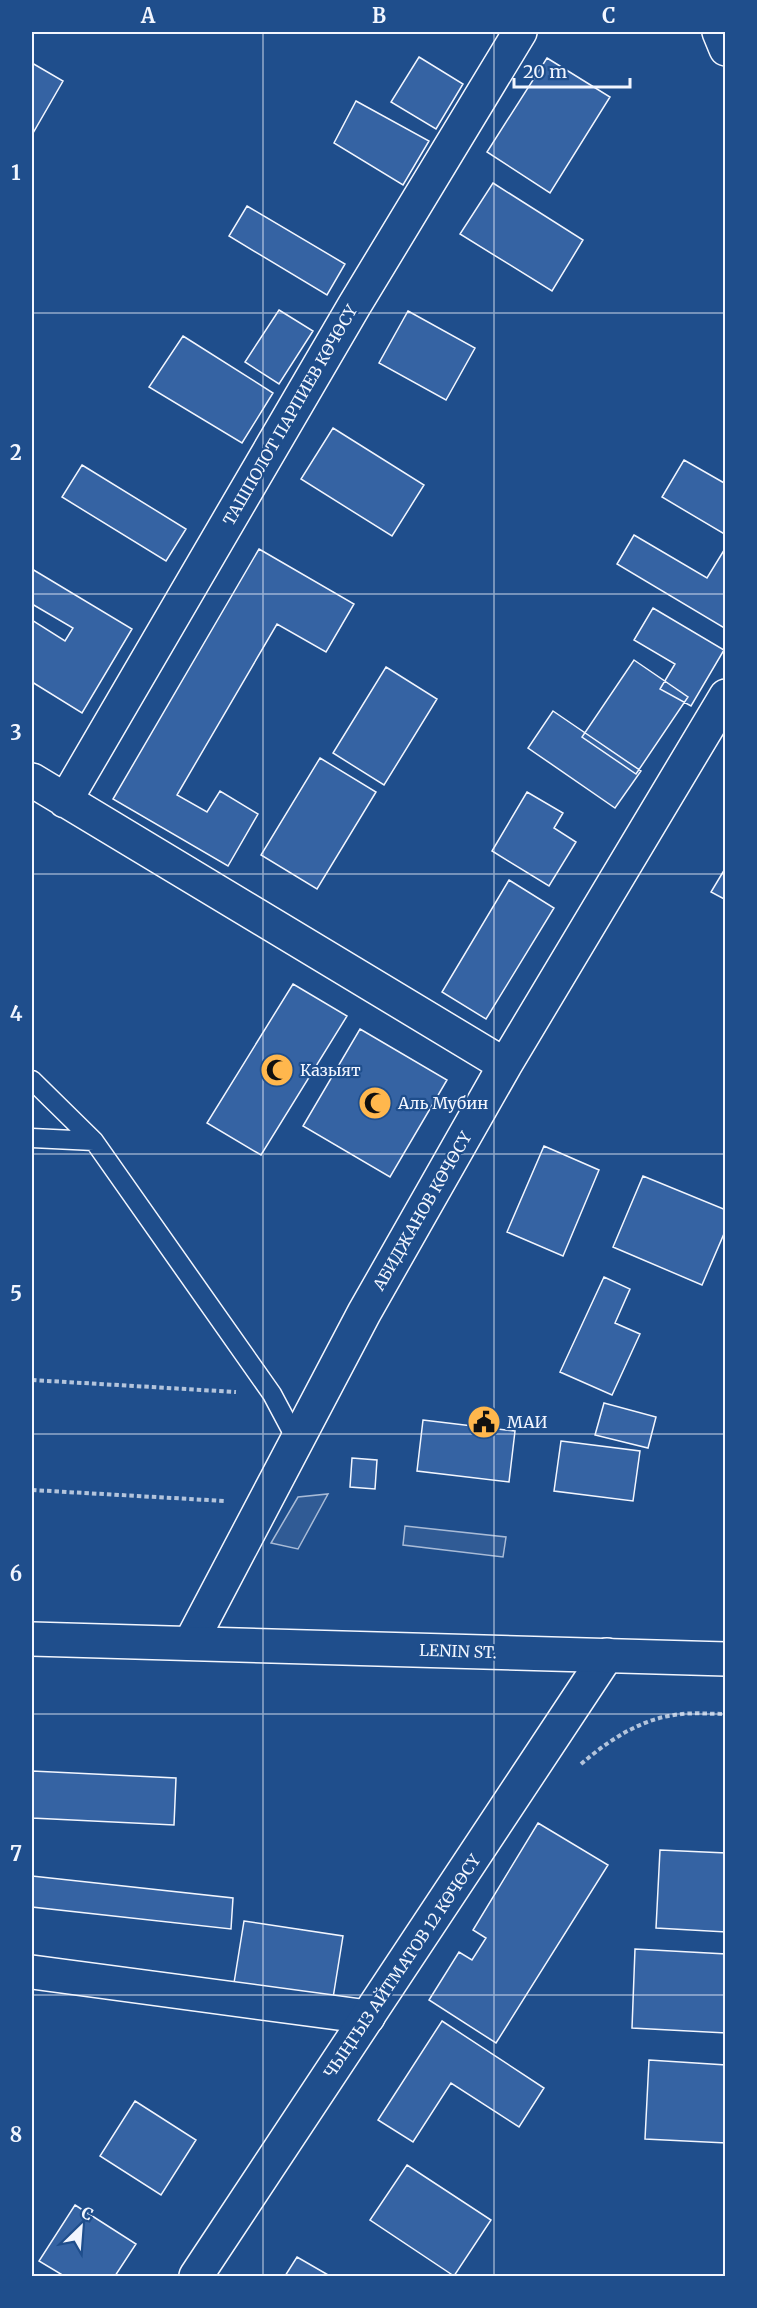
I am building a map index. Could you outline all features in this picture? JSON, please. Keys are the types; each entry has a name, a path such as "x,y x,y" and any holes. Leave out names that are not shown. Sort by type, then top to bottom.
{"main road":[{"name":"ТАШПОЛОТ ПАРПИЕВ КӨЧӨСҮ","path":"65,801 354,306 520,32"},
{"path":"719,32 726,49"},
{"name":"АБИДЖАНОВ КӨЧӨСҮ","path":"190,1642 364,1313 505,1065 726,696"},
{"path":"32,780 505,1065"},
{"name":"LENIN ST.","path":"32,1639 726,1659"},
{"name":"ЧЫҢГЫЗ АЙТМАТОВ 12 КӨЧӨСҮ","path":"196,2277 607,1655"},
{"path":"32,1972 368,2017"}],"lane":[{"path":"32,1080 94,1142 272,1394 297,1441"},
{"path":"32,1138 94,1142"}],"path":[{"path":"32,1380 272,1394"},
{"path":"32,1491 237,1501"},
{"path":"578,1767 600,1748 634,1726 674,1715 726,1714"}],"shaded area":[{"path":"328,1494 298,1549 271,1543 298,1497"},
{"path":"405,1526 506,1537 503,1557 403,1545"}],"building":[{"path":"419,57 463,84 436,129 391,102"},
{"path":"547,58 610,97 550,193 487,152"},
{"path":"32,63 63,81 33,133 32,132"},
{"path":"356,101 429,141 403,185 334,143"},
{"path":"493,183 583,240 552,291 460,234"},
{"path":"247,206 345,264 327,295 229,236"},
{"path":"279,310 313,331 279,384 245,362"},
{"path":"408,311 475,348 446,400 379,363"},
{"path":"183,336 273,393 242,443 149,387"},
{"path":"333,428 424,485 392,536 301,479"},
{"path":"684,460 726,484 726,535 662,497"},
{"path":"82,465 186,529 166,561 62,497"},
{"path":"634,535 707,578 726,547 726,629 617,564"},
{"path":"259,549 354,604 326,652 277,624 177,795 207,812 220,791 258,814 228,866 113,799"},
{"path":"32,569 132,629 82,713 32,682 32,620 65,641 73,628 32,604"},
{"path":"653,608 724,650 691,706 660,689 675,664 634,640"},
{"path":"634,660 688,697 636,774 582,737"},
{"path":"386,667 437,699 384,785 333,753"},
{"path":"553,711 641,771 615,808 528,748"},
{"path":"320,758 376,792 317,889 261,855"},
{"path":"527,792 563,813 554,828 576,842 549,886 492,851"},
{"path":"726,867 726,900 711,892"},
{"path":"509,880 554,908 486,1019 442,992"},
{"name":"Казыят","path":"293,984 347,1016 261,1155 207,1123"},
{"name":"Аль Мубин","path":"360,1029 447,1080 390,1177 303,1126"},
{"path":"544,1146 599,1170 563,1256 507,1232"},
{"path":"643,1176 726,1210 726,1229 702,1285 613,1247"},
{"path":"604,1277 630,1289 615,1323 640,1334 612,1395 560,1372"},
{"path":"604,1403 656,1417 648,1448 595,1435"},
{"path":"423,1420 515,1431 509,1482 417,1471"},
{"path":"561,1441 640,1451 633,1501 554,1491"},
{"path":"352,1458 377,1460 375,1489 350,1487"},
{"path":"32,1771 176,1778 174,1825 32,1818"},
{"path":"538,1823 608,1865 496,2043 429,2000 459,1952 472,1960 486,1938 473,1930"},
{"path":"660,1850 726,1853 726,1932 656,1928"},
{"path":"32,1876 233,1898 231,1929 32,1907"},
{"path":"244,1921 343,1936 333,1998 234,1983"},
{"path":"635,1949 726,1954 726,2033 632,2028"},
{"path":"442,2021 544,2088 519,2127 451,2083 413,2142 378,2120"},
{"path":"649,2060 726,2065 726,2143 645,2139"},
{"path":"135,2101 196,2140 161,2195 100,2156"},
{"path":"407,2165 491,2220 454,2276 370,2220"},
{"path":"75,2205 136,2244 115,2276 64,2276 39,2261"},
{"path":"297,2257 330,2276 285,2276"}],"place":[{"name":"Казыят","path":"277,1070"},
{"name":"Аль Мубин","path":"375,1103"},
{"name":"МАИ","path":"484,1422"}]}
